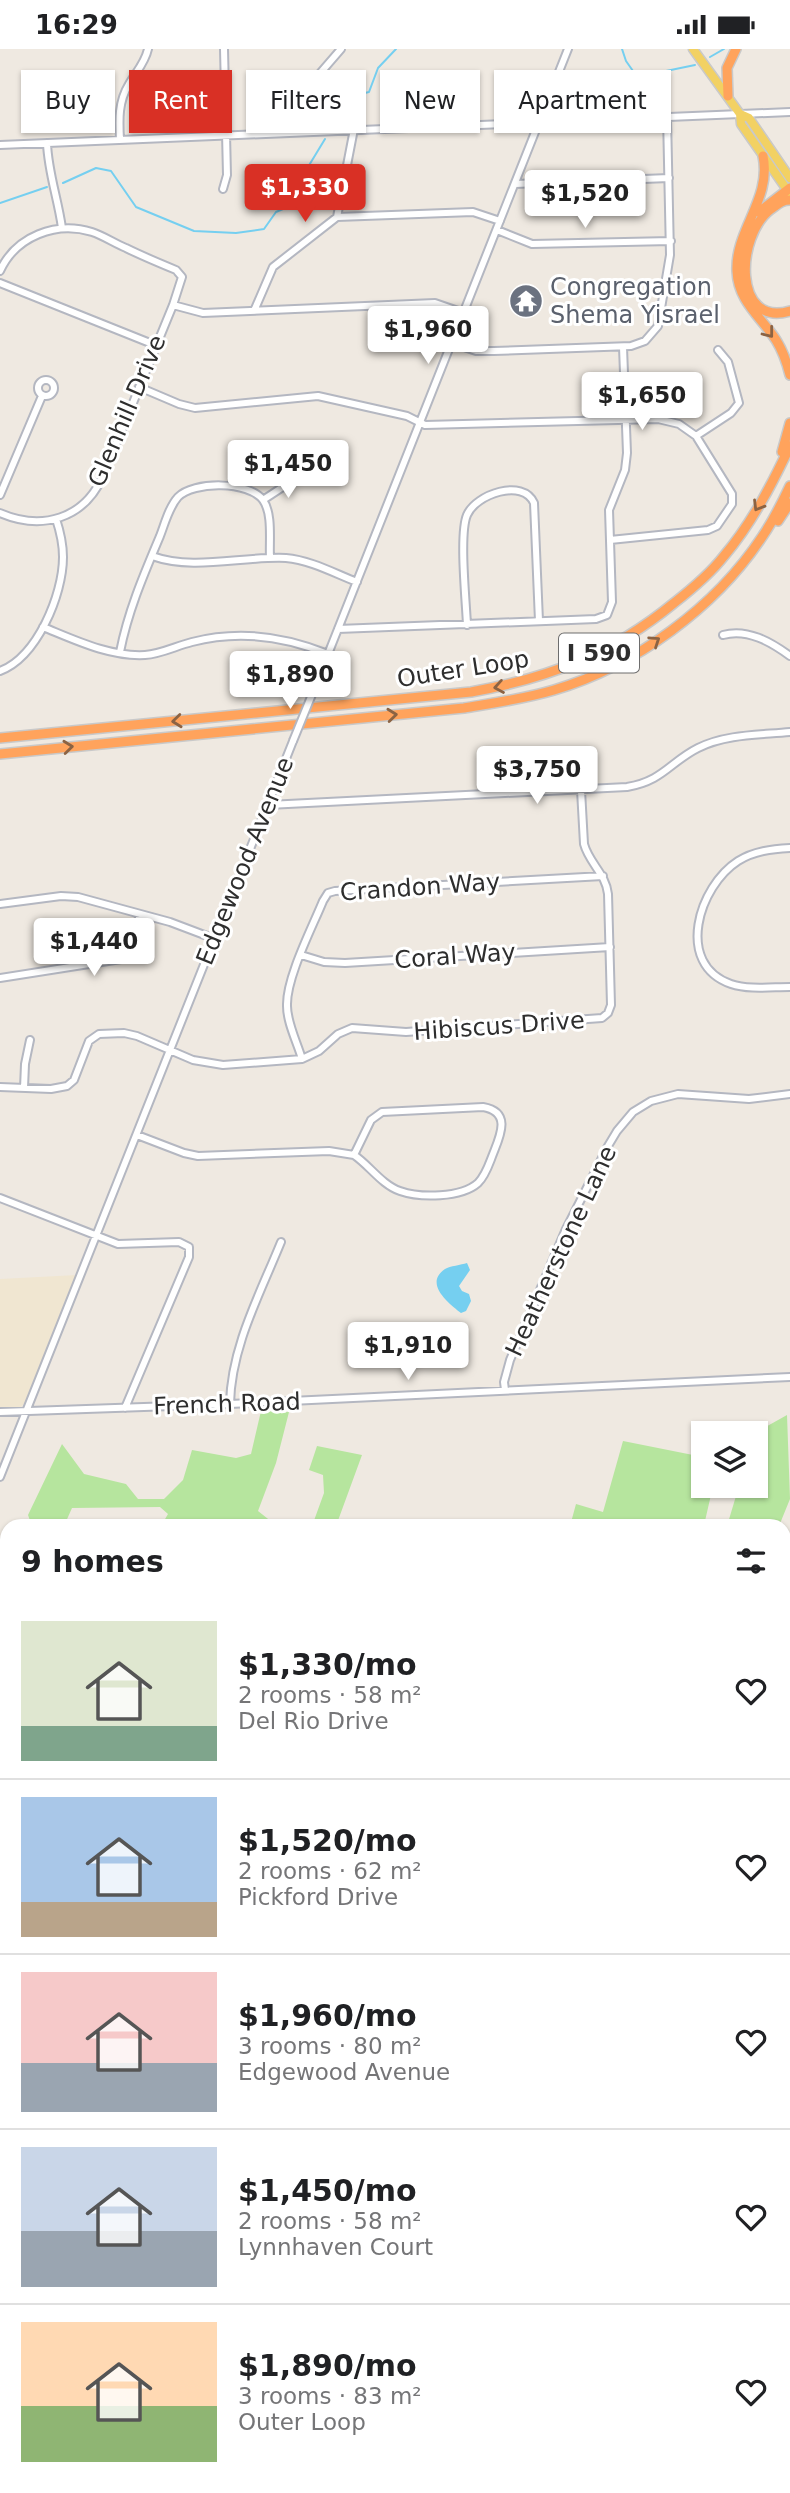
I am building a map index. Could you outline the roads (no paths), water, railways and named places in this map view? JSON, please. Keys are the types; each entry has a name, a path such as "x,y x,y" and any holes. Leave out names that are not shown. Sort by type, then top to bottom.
{"highway":[{"path":"728,96 727,68 736,49"},
{"path":"763,156 766,178 737,258 737,273 747,304 774,338 790,375"},
{"path":"747,227 772,199 789,191"},
{"path":"790,200 783,200 767,212 754,228 749,241 746,271 749,294 757,305 777,314 790,311"},
{"path":"773,482 790,423"},
{"name":"Outer Loop","path":"0,738 471,692 553,673 593,657 646,627 696,585 724,556 755,512 790,446"},
{"name":"Outer Loop","path":"0,754 464,708 514,701 555,690 598,674 636,653 680,623 722,587 762,537 790,485"},
{"path":"762,537 775,525 790,503"}],"main road":[{"path":"696,52 740,114 741,124 789,191"},
{"path":"740,114 749,118 790,178"}],"street":[{"path":"120,139 120,105 124,92 144,61 148,49"},
{"path":"223,189 227,176 224,49"},
{"path":"323,70 341,49"},
{"name":"Edgewood Avenue","path":"560,70 568,49"},
{"path":"671,116 790,112"},
{"path":"366,128 494,123"},
{"path":"0,145 261,133"},
{"path":"337,217 353,133"},
{"name":"Edgewood Avenue","path":"0,1477 535,133"},
{"path":"452,343 483,351 623,347 641,343 656,330 671,241 668,133"},
{"path":"0,271 10,255 28,239 45,231 62,228 48,168 47,143"},
{"path":"515,184 669,178"},
{"path":"254,310 265,282 276,264 337,217 473,212 500,221"},
{"name":"Glenhill Drive","path":"57,519 79,507 97,488 182,282 179,272 92,232 62,228"},
{"path":"497,230 533,244 671,241"},
{"path":"0,283 155,345"},
{"path":"173,305 203,313 438,303 464,313"},
{"path":"338,629 596,619 607,615 612,602 610,506 626,466 623,347"},
{"path":"696,436 731,414 739,403 728,362 718,350"},
{"path":"139,387 184,405 203,408 318,396 341,399 407,416 428,425 658,419 671,421 696,436 733,498 732,504 717,526 708,530 610,540"},
{"path":"0,495 42,396"},
{"path":"263,500 298,477"},
{"path":"120,652 130,611 152,555 172,507 185,492 200,487 239,486 253,492 263,500 268,520 270,558"},
{"path":"467,625 464,531 467,516 471,507 484,497 498,492 520,491 531,496 534,503 538,621"},
{"path":"0,513 27,522 57,519 63,546 57,590 43,627 32,648 0,671"},
{"path":"152,555 169,562 181,563 296,559 357,582"},
{"path":"43,627 88,645 145,655 205,639 240,636 289,641 328,654"},
{"path":"723,635 732,632 750,635 790,656"},
{"path":"268,805 627,787 658,777 688,754 711,743 733,737 790,732"},
{"name":"Hibiscus Drive","path":"23,1088 51,1089 71,1084 89,1041 99,1034 124,1034 213,1065 302,1059 319,1051 338,1034 352,1028 406,1032 602,1018 611,1005 608,894 603,876 585,848 581,790"},
{"path":"790,848 761,851 730,866 709,896 699,917 696,933 698,949 704,962 724,981 746,987 790,987"},
{"name":"Crandon Way","path":"302,1059 287,1007 289,989 323,901 331,892 603,876"},
{"path":"0,904 72,896 170,922 215,939"},
{"path":"0,978 121,959 130,950 140,913"},
{"name":"Coral Way","path":"301,955 324,962 345,963 610,947"},
{"path":"0,1087 23,1088 30,1040"},
{"name":"Heatherstone Lane","path":"505,1390 504,1382 510,1360 566,1229 608,1146 624,1121 645,1104 671,1095 749,1099 790,1094"},
{"path":"137,1135 198,1156 329,1151 354,1154 391,1187 402,1192 423,1194 458,1192 471,1187 484,1176 501,1132 502,1122 497,1112 483,1107 382,1112 371,1120 354,1154"},
{"path":"0,1198 118,1244 179,1242 190,1249 189,1257 125,1408"},
{"path":"230,1405 231,1379 236,1355 281,1242"},
{"name":"French Road","path":"0,1412 230,1405 790,1377"}],"water":[{"path":"467,1263 470,1270 459,1286 469,1294 471,1301 466,1311 461,1313 441,1293 437,1281 445,1269"}],"waterway":[{"path":"366,93 369,92 378,68 396,49"},
{"path":"622,49 633,71 666,71 695,65"},
{"path":"710,57 724,49"},
{"path":"63,183 96,168 111,171 136,207 194,231 236,233 264,229 276,212 290,206 305,186 308,167 325,139"},
{"path":"0,203 47,187"}],"place":[{"name":"Congregation Shema Yisrael","path":"526,301"}]}
